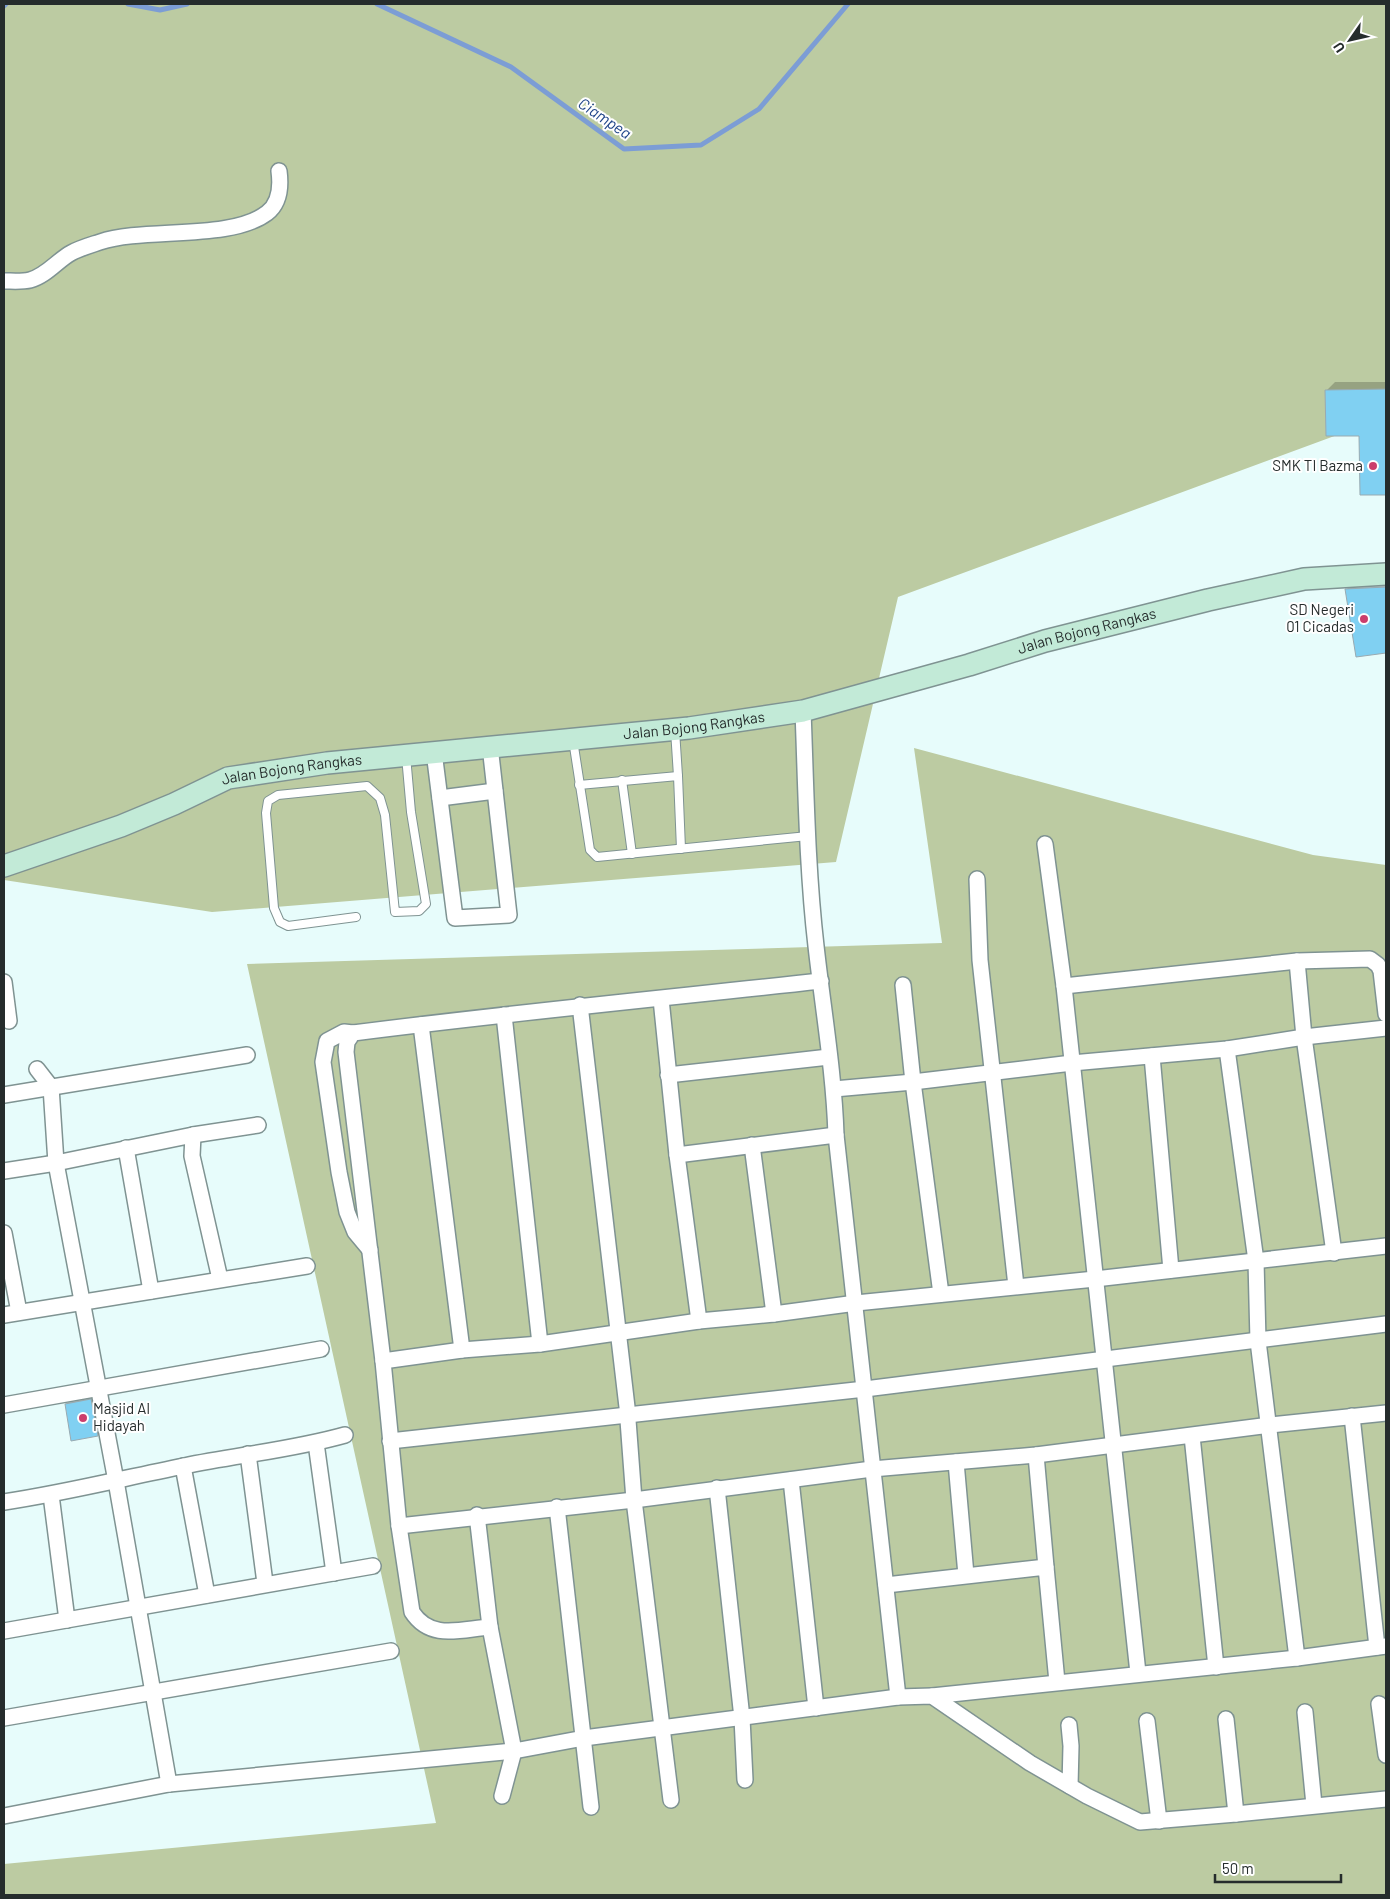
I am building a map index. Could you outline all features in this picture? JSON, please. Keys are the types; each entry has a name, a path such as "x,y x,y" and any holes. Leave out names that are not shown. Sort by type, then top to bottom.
{"main road":[{"name":"Jalan Bojong Rangkas","path":"4,866 121,826 174,804 228,778 292,767 490,746 675,730 803,711 969,665 1045,641 1208,600 1304,579 1386,574"}],"street":[{"path":"4,281 30,280 39,276 72,253 101,241 123,237 236,226 251,221 268,212 278,197 279,171"},
{"path":"803,711 810,891 834,1089 836,1135 856,1302 872,1469 898,1696"},
{"path":"434,752 455,918 509,915 490,746"},
{"path":"440,798 495,791"},
{"path":"1045,844 1064,986 1138,1674"},
{"path":"977,879 980,960 1016,1286"},
{"path":"1064,986 1297,960 1370,959 1378,965 1381,971 1386,1014"},
{"path":"1297,960 1304,1037 1334,1253"},
{"path":"370,1250 355,1232 346,1212 323,1062 327,1041 344,1032 353,1033 580,1005 821,981"},
{"path":"4,982 9,1021"},
{"path":"903,985 913,1082 940,1294"},
{"path":"661,998 677,1155 699,1321"},
{"path":"580,1005 628,1416 634,1500 671,1800"},
{"path":"504,1015 540,1344"},
{"path":"421,1025 462,1350"},
{"path":"834,1089 913,1082 993,1071 1227,1049 1304,1037 1386,1028"},
{"path":"353,1033 347,1042 346,1052 383,1361 399,1526 412,1612 419,1623 430,1629 443,1631 490,1627"},
{"path":"1227,1049 1256,1261 1258,1341 1270,1425 1297,1658"},
{"path":"4,1095 247,1055"},
{"path":"1152,1056 1172,1270"},
{"path":"668,1075 829,1057"},
{"path":"37,1069 51,1087 56,1163 116,1481 169,1784"},
{"path":"4,1171 56,1163 193,1135 258,1125"},
{"path":"193,1135 192,1156 220,1280"},
{"path":"677,1155 836,1135"},
{"path":"752,1145 774,1314"},
{"path":"126,1148 150,1290"},
{"path":"4,1233 19,1312"},
{"path":"383,1361 462,1350 540,1344 699,1321 774,1314 856,1302 1095,1279 1386,1246"},
{"path":"4,1315 307,1266"},
{"path":"390,1442 865,1389 1386,1324"},
{"path":"4,1405 321,1349"},
{"path":"399,1526 477,1515 634,1500 872,1469 1036,1455 1270,1425 1386,1414"},
{"path":"4,1816 169,1784 514,1751 584,1738 898,1696 932,1696 1216,1667 1382,1646 1352,1416"},
{"path":"4,1502 50,1495 183,1466 316,1443 345,1435"},
{"path":"1192,1436 1216,1667"},
{"path":"316,1443 334,1573"},
{"path":"248,1454 265,1583"},
{"path":"1036,1455 1057,1682"},
{"path":"956,1462 966,1575"},
{"path":"183,1466 207,1595"},
{"path":"791,1480 816,1708"},
{"path":"717,1488 742,1718 745,1780"},
{"path":"50,1495 67,1620"},
{"path":"557,1507 592,1807"},
{"path":"477,1515 490,1627 514,1751 502,1796"},
{"path":"4,1631 265,1583 372,1566"},
{"path":"886,1585 1046,1566"},
{"path":"4,1718 390,1651"},
{"path":"932,1696 1030,1763 1140,1822 1386,1799"},
{"path":"1379,1704 1386,1755"},
{"path":"1305,1712 1314,1805"},
{"path":"1226,1718 1236,1814"},
{"path":"1147,1721 1159,1821"},
{"path":"1069,1725 1071,1746 1070,1786"}],"lane":[{"path":"675,730 681,850"},
{"path":"573,740 590,850 597,857 808,836"},
{"path":"356,916 288,926 280,922 274,908 266,812 268,801 278,795 367,786 380,798 385,815 395,912 419,911 426,904 411,812 406,755"},
{"path":"579,785 678,776"},
{"path":"622,780 632,854"}],"green space":[{"path":"4,4 1386,4 1386,417 898,597 836,862 212,912 4,880"},
{"path":"914,748 1313,855 1386,865 1386,1895 4,1895 4,1864 436,1823 247,964 942,943"}],"building":[{"name":"SMK TI Bazma","path":"1386,389 1386,495 1360,495 1359,436 1326,436 1325,390"},
{"name":"SD Negeri 01 Cicadas","path":"1386,587 1386,653 1356,657 1345,589"},
{"name":"Masjid Al Hidayah","path":"91,1399 98,1436 71,1441 65,1404"}],"waterway":[{"name":"Ciampea","path":"128,4 160,10 187,4"},
{"name":"Ciampea","path":"377,4 511,67 624,149 701,145 759,109 848,4"}],"place":[{"name":"SMK TI Bazma","path":"1373,466"},
{"name":"SD Negeri 01 Cicadas","path":"1364,619"},
{"name":"Masjid Al Hidayah","path":"83,1418"}]}
